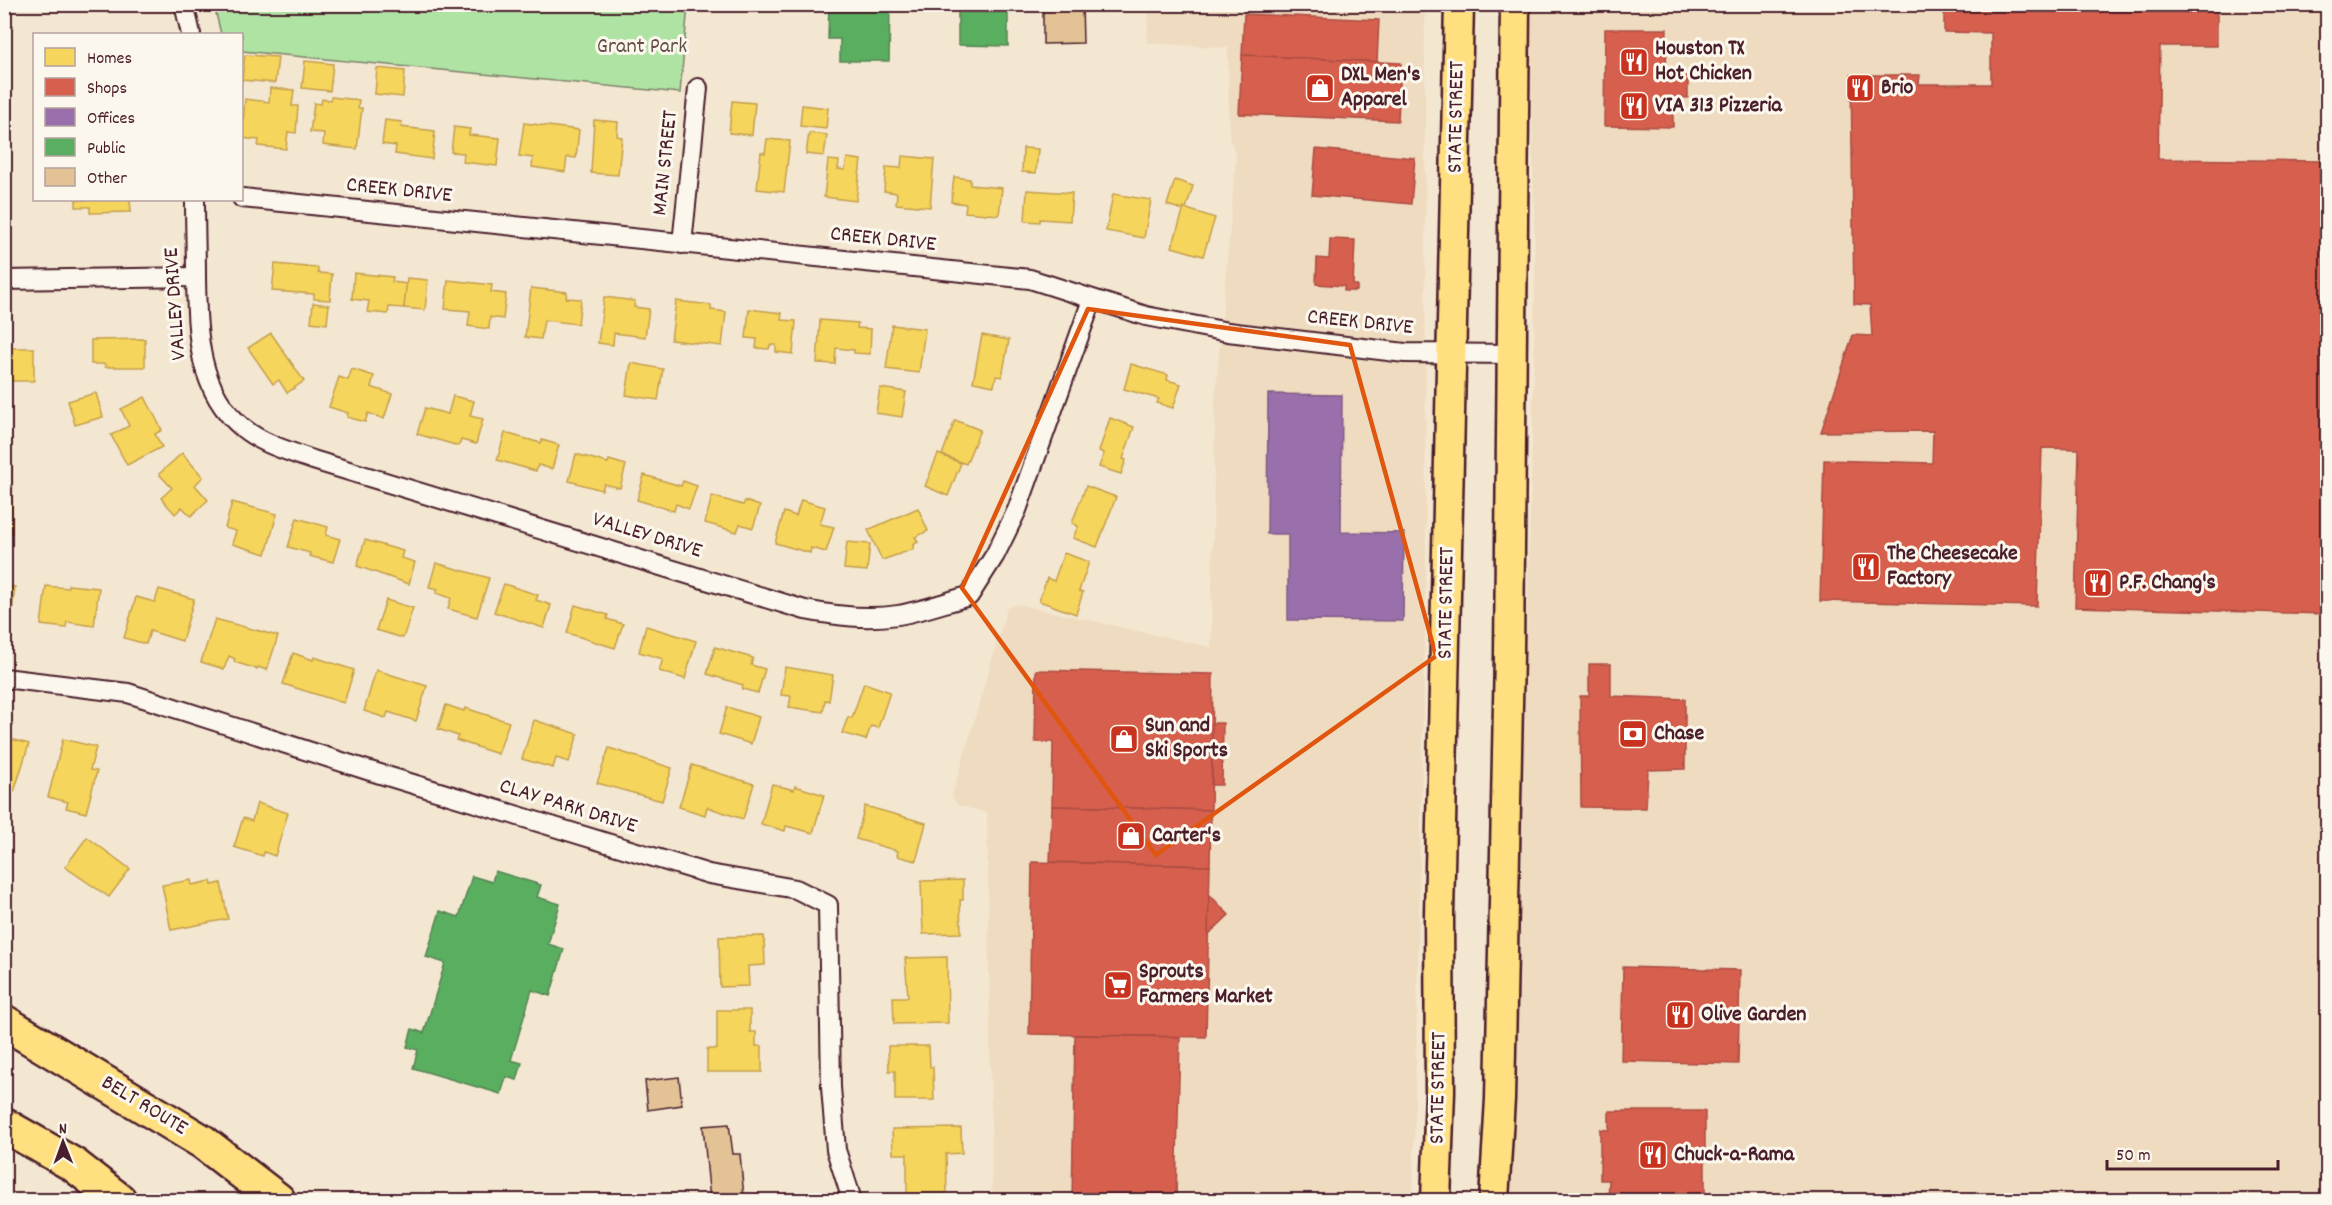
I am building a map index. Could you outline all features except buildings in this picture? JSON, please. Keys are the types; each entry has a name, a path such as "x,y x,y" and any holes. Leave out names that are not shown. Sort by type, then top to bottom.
{"highway":[{"name":"BELT ROUTE","path":"4,1022 204,1142 278,1200"},
{"path":"4,1125 74,1165 120,1200"}],"main road":[{"name":"STATE STREET","path":"1436,1200 1440,1092 1440,915 1460,4"},
{"path":"1494,1200 1500,1099 1513,354 1515,4"}],"street":[{"path":"184,4 191,33"},
{"name":"MAIN STREET","path":"682,244 698,88"},
{"name":"CREEK DRIVE","path":"243,198 1030,279 1146,316 1228,332 1405,353 1513,354"},
{"name":"VALLEY DRIVE","path":"195,201 199,348 205,372 219,404 243,428 269,445 805,610 837,616 898,615 969,596 995,555 1017,510 1092,300"},
{"path":"4,280 196,276"},
{"name":"CLAY PARK DRIVE","path":"4,678 128,693 367,770 709,874 796,888 828,905 836,1150 852,1200"}],"highlighted area":[{"path":"1088,309 1350,345 1436,656 1156,855 962,588"}],"shaded area":[{"path":"1149,5 1425,5 1426,582 1413,1200 992,1200 987,813 957,805 952,796 1007,608 1017,604 1211,647 1215,399 1236,156 1229,138 1228,48 1147,43"},
{"path":"1530,5 2327,5 2327,1200 1511,1200 1533,405 1535,271"}],"green space":[{"name":"Grant Park","path":"214,5 688,5 680,93 243,51 243,33 221,33"}],"place":[{"name":"Houston TX Hot Chicken","path":"1634,62"},
{"name":"DXL Men's Apparel","path":"1320,88"},
{"name":"Brio","path":"1860,88"},
{"name":"VIA 313 Pizzeria","path":"1634,106"},
{"name":"The Cheesecake Factory","path":"1866,567"},
{"name":"P.F. Chang's","path":"2098,583"},
{"name":"Chase","path":"1633,734"},
{"name":"Sun and Ski Sports","path":"1124,739"},
{"name":"Carter's","path":"1131,836"},
{"name":"Sprouts Farmers Market","path":"1118,985"},
{"name":"Olive Garden","path":"1680,1015"},
{"name":"Chuck-a-Rama","path":"1653,1155"}]}
